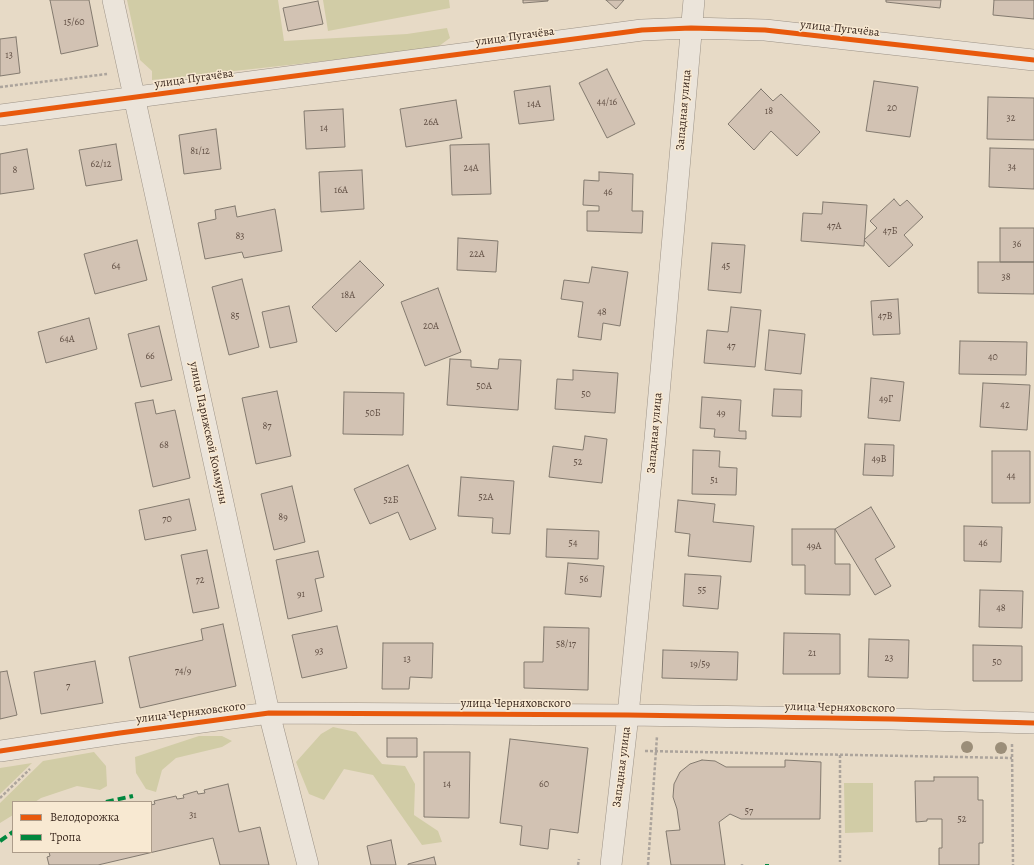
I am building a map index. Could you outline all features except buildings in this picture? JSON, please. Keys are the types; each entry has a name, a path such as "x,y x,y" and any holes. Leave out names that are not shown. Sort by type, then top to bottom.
{"street":[{"name":"улица Парижской Коммуны","path":"113,0 269,713 308,865"},
{"name":"Западная улица","path":"611,865 628,715 656,431 694,0"},
{"name":"улица Пугачёва","path":"0,115 642,30 691,28 765,30 1034,60"},
{"name":"улица Черняховского","path":"0,750 269,713 659,715 1034,723"}],"path":[{"path":"0,86 111,73"},
{"path":"648,865 659,715"},
{"path":"1012,722 1013,865"},
{"path":"624,750 1012,758"},
{"path":"840,755 840,862"},
{"path":"578,865 579,859"}],"shaded area":[{"path":"127,0 278,0 284,41 407,34 447,28 450,38 435,49 152,80 152,71 140,60"},
{"path":"323,0 449,0 450,8 328,31"},
{"path":"333,727 356,732 382,764 405,766 415,784 414,815 438,831 442,842 422,845 373,775 344,769 324,800 309,794 296,762 321,734"},
{"path":"199,736 222,736 232,741 222,747 176,758 162,770 156,792 146,789 136,773 135,757"},
{"path":"94,752 106,766 107,786 100,790 77,786 41,798 36,801 12,801 12,816 0,823 0,803 43,761"},
{"path":"32,763 0,794 0,768"},
{"path":"844,783 873,783 873,832 845,833"}],"marked path":[{"path":"110,801 133,796"},
{"path":"0,841 12,833"}],"cycle path":[{"path":"0,115 642,30 691,28 765,30 1034,60"},
{"path":"0,751 269,713 628,715 892,719 1034,723"}]}
